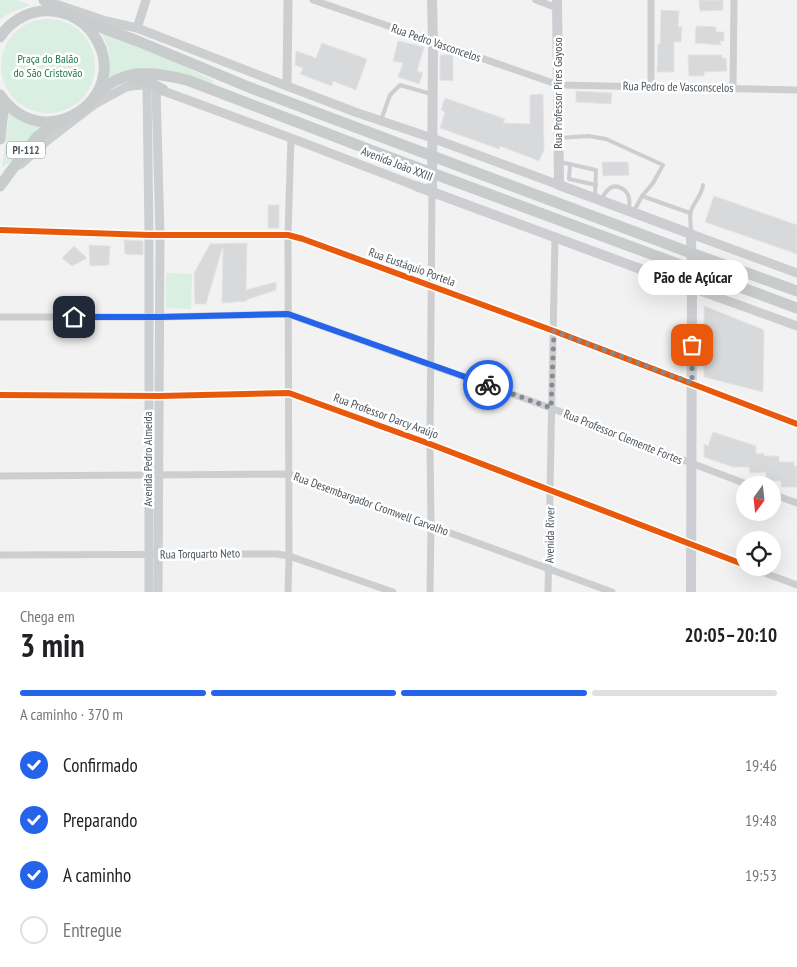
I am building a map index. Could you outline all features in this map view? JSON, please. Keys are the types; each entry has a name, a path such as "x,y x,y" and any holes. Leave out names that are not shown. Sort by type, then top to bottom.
{"main road":[{"path":"45,0 62,12"},
{"path":"432,0 432,192"},
{"name":"Rua Professor Pires Gayoso","path":"557,4 559,185"},
{"path":"0,37 14,22 26,15 50,10 62,12"},
{"name":"Avenida João XXIII","path":"62,12 260,92 797,291"},
{"path":"74,17 90,30 102,53 104,67 102,80 94,98"},
{"path":"106,21 169,50 178,58"},
{"name":"Avenida João XXIII","path":"60,121 73,116 108,85 126,76 150,73 187,80 797,308"},
{"path":"115,81 142,80 152,83 160,89"},
{"path":"2,98 16,112 30,119 45,122 60,121"},
{"name":"PI-112","path":"0,131 2,98"},
{"name":"PI-112","path":"3,181 37,137 60,121"},
{"path":"559,185 691,234 691,592"},
{"name":"Avenida João XXIII","path":"416,186 692,288"}],"street":[{"path":"45,0 106,21 137,28 380,121 559,185"},
{"path":"137,28 146,0"},
{"path":"287,86 288,0"},
{"name":"Rua Pedro Vasconcelos","path":"313,0 559,85"},
{"path":"536,0 557,4"},
{"path":"651,0 651,86"},
{"path":"733,89 734,0"},
{"name":"Avenida João XXIII","path":"3,181 48,140 95,104 126,88 138,85 160,89 416,186"},
{"name":"Rua Pedro de Vasconscelos","path":"559,85 797,90"},
{"name":"Avenida Pedro Almeida","path":"147,86 149,476 153,555 158,592"},
{"name":"Avenida Pedro Almeida","path":"149,592 159,475 160,89"},
{"path":"288,592 288,235 291,138"},
{"path":"430,592 432,192"},
{"name":"Rua Eustáquio Portela","path":"0,230 149,235 288,235 554,331 797,424"},
{"path":"691,234 797,273"},
{"name":"Avenida River","path":"548,592 555,238"},
{"name":"Avenida João XXIII","path":"692,288 797,326"},
{"name":"Rua Professor Clemente Fortes","path":"0,317 160,317 288,314 551,408 736,480"},
{"name":"Rua Professor Darcy Araújo","path":"0,395 160,396 289,393 430,444 736,562"},
{"name":"Rua Desembargador Cromwell Carvalho","path":"0,476 289,474 612,592"},
{"path":"781,497 797,503"},
{"name":"Rua Torquarto Neto","path":"0,555 277,554 289,556 393,592"},
{"path":"773,576 797,585"}],"lane":[{"path":"380,121 390,95 400,85 433,94"},
{"path":"559,138 588,136 606,139 663,165 631,211"},
{"path":"559,162 596,170 598,200"},
{"path":"570,164 569,179 596,185"},
{"path":"691,234 690,213 702,191 703,185"},
{"path":"598,200 608,189 614,186 622,188 627,192 630,199 631,211"},
{"path":"642,196 690,213"}],"green space":[{"path":"0,0 16,0 31,5 10,13 0,20"},
{"name":"Praça do Balão do São Cristovão","path":"48,19 66,22 81,33 92,48 95,66 92,84 81,99 66,110 48,113 30,110 15,99 4,84 1,66 4,48 15,33 30,22"},
{"path":"99,29 139,44 214,81 212,85 189,76 145,67 107,79 109,53"},
{"path":"8,113 22,120 42,126 13,160 2,167 8,125"},
{"path":"166,273 192,274 191,309 166,308"}],"building":[{"path":"699,0 723,0 723,10 700,11"},
{"path":"661,10 679,11 678,27 682,27 681,42 674,42 674,72 657,72"},
{"path":"696,26 716,27 716,32 724,32 724,41 720,41 721,45 695,43"},
{"path":"398,41 424,47 417,71 423,73 419,84 398,77 403,63 393,61"},
{"path":"322,43 367,59 356,90 333,81 332,86 300,74 303,68 295,65 296,51 316,58"},
{"path":"440,55 453,55 453,81 440,80"},
{"path":"688,55 722,55 722,58 726,58 727,71 704,72 704,76 689,76"},
{"path":"576,91 612,93 611,104 576,102"},
{"path":"543,94 544,150 539,161 500,146 499,149 440,128 445,112 441,110 445,98 505,119 503,123 530,124 530,95"},
{"path":"602,162 628,162 629,175 603,176"},
{"path":"714,196 797,225 797,254 705,222"},
{"path":"268,205 279,205 279,228 268,228"},
{"path":"124,240 143,241 143,255 125,254"},
{"path":"247,243 246,290 276,282 276,290 247,301 222,303 222,249 206,304 195,304 194,273 210,244"},
{"path":"89,245 110,246 109,265 90,266"},
{"path":"74,246 87,258 72,266 62,258"},
{"path":"704,306 764,330 763,392 704,377"},
{"path":"713,432 756,446 756,454 764,453 764,456 779,456 779,462 794,462 794,466 797,466 797,487 781,487 781,476 766,476 766,472 750,473 749,467 733,467 704,457 704,444 708,446"}],"cycle path":[{"path":"0,230 149,235 288,235 554,331 797,424"},
{"path":"0,395 160,396 289,393 430,444 736,562"}],"way so far":[{"path":"488,385 551,408 554,331 692,383 692,345"}],"place":[{"name":"Pão de Açúcar","path":"692,345"}],"route":[{"path":"74,317 288,314 488,385"}]}
